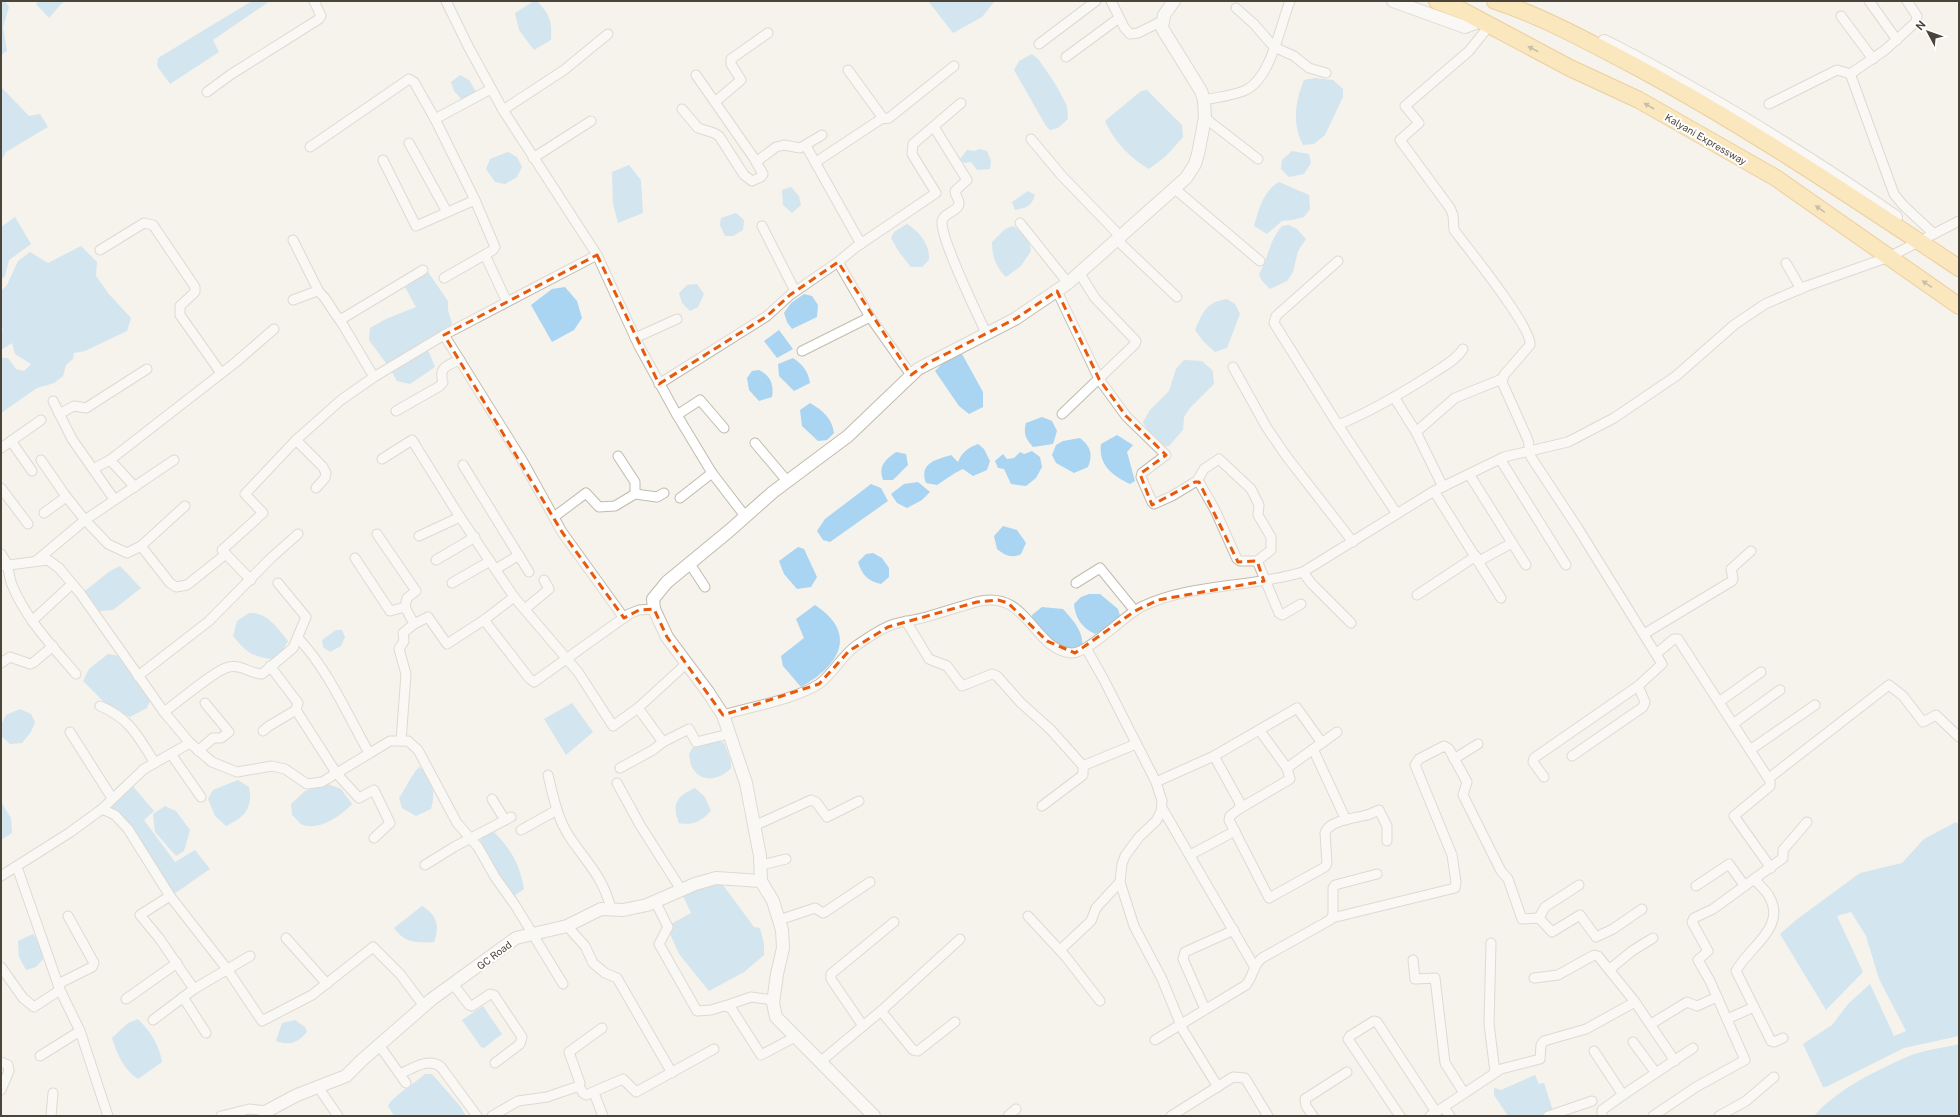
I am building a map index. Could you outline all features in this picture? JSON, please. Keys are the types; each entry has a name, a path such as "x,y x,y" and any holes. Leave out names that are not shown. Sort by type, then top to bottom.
{"highway":[{"name":"Kalyani Expressway","path":"1437,1 1463,11 1570,68 1639,100 1776,178 1959,306"},
{"path":"1494,1 1573,33 1677,88 1927,238 1959,268"}],"street":[{"path":"207,92 319,19 321,14 314,1"},
{"path":"446,1 468,46 503,110 597,255 635,338 677,415 712,473 745,516"},
{"path":"1039,44 1096,1"},
{"path":"1111,1 1127,32 1132,35 1162,21"},
{"path":"874,1116 776,1017 774,1000 777,974 784,948 779,920 773,900 760,882 760,865 746,783 723,715 708,692 667,637 654,609 653,599 659,590 745,516 787,481 848,436 911,375 928,363 1015,319 1057,291 1080,274 1156,203 1186,178 1195,164 1205,118 1204,100 1162,28 1162,21 1174,1"},
{"path":"1204,100 1237,93 1248,89 1266,68 1272,57 1290,1"},
{"path":"1393,1 1465,27 1485,24"},
{"path":"1518,1 1632,55 1692,88 1799,152 1866,196 1959,262"},
{"path":"1869,1 1897,40"},
{"path":"1851,74 1897,40 1917,20 1917,16 1907,1"},
{"path":"1236,8 1254,24 1274,47 1294,56 1306,66 1326,73"},
{"path":"1841,16 1873,59"},
{"path":"1066,57 1119,18"},
{"path":"1416,432 1455,398 1502,379 1528,348 1530,341 1515,312 1454,230 1453,215 1450,208 1400,140 1419,123 1405,106 1469,51 1485,24"},
{"path":"715,102 741,80 731,64 731,60 768,33"},
{"path":"503,110 564,70 608,34"},
{"path":"816,162 883,118 889,118 954,66"},
{"path":"848,70 883,118"},
{"path":"1769,104 1837,70 1851,74"},
{"path":"1851,74 1894,194 1927,238"},
{"path":"682,110 698,128 719,136 744,175 750,180 756,180 763,174 756,161 696,75"},
{"path":"310,147 409,79 414,82 435,119 475,200 495,247 485,255 444,278"},
{"path":"435,119 491,89"},
{"path":"660,384 767,316 795,291 936,193 912,152 913,144 961,103"},
{"path":"1205,118 1258,159"},
{"path":"533,158 591,121"},
{"path":"934,127 967,180 955,191 959,202 958,206 944,216 942,224 956,264 986,333"},
{"path":"756,161 781,145 798,148 806,146 822,135"},
{"path":"1031,139 1118,238 1177,297"},
{"path":"409,143 447,212"},
{"path":"806,146 861,244"},
{"path":"383,160 416,226 475,200"},
{"path":"1175,188 1260,261"},
{"path":"723,715 797,694 820,684 843,657 856,645 888,626 977,602 998,600 1008,604 1020,611 1047,641 1057,648 1072,653 1086,648 1135,611 1170,597 1202,590 1264,581 1303,572 1434,491 1500,459 1529,450 1568,442 1614,418 1676,376 1734,325 1765,304 1889,257 1959,221"},
{"path":"100,250 144,223 153,225 195,287 195,292 180,306 180,315 221,373"},
{"path":"1020,223 1068,283"},
{"path":"762,226 795,291"},
{"path":"293,240 319,292 340,320 374,377"},
{"path":"485,255 507,302"},
{"path":"251,580 222,550 262,513 245,494 296,440 341,400 374,377 444,335 597,255"},
{"path":"1338,261 1276,316 1274,321 1338,425 1397,514"},
{"path":"838,262 870,317 911,375"},
{"path":"1786,263 1802,289"},
{"path":"340,320 423,270"},
{"path":"1062,414 1135,344 1136,341 1095,298 1080,274"},
{"path":"293,300 315,291 319,292"},
{"path":"1057,291 1099,379 1126,416 1166,455 1142,473 1141,477 1152,502 1154,504 1172,496 1197,481 1204,469 1220,459 1251,489 1259,505 1258,515 1271,537 1272,544 1270,552 1257,561 1240,562 1237,559 1204,489 1197,481"},
{"path":"802,351 870,317"},
{"path":"635,338 677,319"},
{"path":"93,469 110,460 221,373 274,329"},
{"path":"444,335 522,460 562,532 624,618"},
{"path":"1338,425 1394,397 1458,356 1463,349"},
{"path":"396,411 440,386 443,382 441,374 442,370 460,360"},
{"path":"1233,367 1267,428 1291,462 1353,542"},
{"path":"59,414 74,406 86,408 147,369"},
{"path":"1502,379 1510,402 1528,440 1531,457 1662,661 1662,666 1638,686 1534,758 1534,765 1544,777"},
{"path":"1394,397 1416,432 1443,487"},
{"path":"677,415 700,400 724,428"},
{"path":"53,401 72,439 114,499"},
{"path":"1,448 41,420"},
{"path":"296,440 323,467 326,473 325,478 316,488"},
{"path":"382,459 412,440 460,517 514,597 578,672 614,726 638,708 686,664"},
{"path":"11,441 32,471"},
{"path":"755,443 787,481"},
{"path":"618,456 635,482 635,494"},
{"path":"1500,459 1566,565"},
{"path":"41,460 66,497 85,520 108,544 127,553 141,546 185,506"},
{"path":"110,460 135,486"},
{"path":"35,562 85,520 114,499 174,460"},
{"path":"463,465 529,572"},
{"path":"680,498 712,473"},
{"path":"1469,474 1526,565"},
{"path":"1,488 28,524"},
{"path":"1434,491 1500,598"},
{"path":"554,517 586,493 599,507 615,506 635,494 657,498 664,494"},
{"path":"44,513 66,497"},
{"path":"419,536 460,517"},
{"path":"138,676 204,625 298,534"},
{"path":"377,534 416,591 407,598 405,607 414,624"},
{"path":"436,560 475,538"},
{"path":"1417,595 1477,559 1512,543"},
{"path":"141,546 170,583 176,587 187,585 226,554"},
{"path":"1644,634 1732,581 1733,578 1731,569 1751,551"},
{"path":"1,554 12,584 32,621 53,646 55,651 76,674"},
{"path":"452,583 519,555"},
{"path":"355,558 390,611 405,607"},
{"path":"5,565 48,560 59,568 164,712 190,743 212,762 237,772 272,766 285,769 307,784 322,782 390,741 408,742 418,750 457,823 478,847 563,984"},
{"path":"1257,561 1264,581 1280,614 1302,604"},
{"path":"690,564 705,587"},
{"path":"1076,583 1100,568 1135,611"},
{"path":"1303,572 1311,583 1351,623"},
{"path":"525,609 549,589 544,580"},
{"path":"164,712 212,676 228,666 244,667 254,674 262,674 293,648 306,617 278,583"},
{"path":"32,621 72,584"},
{"path":"401,741 406,674 399,649 404,641 402,633 414,624 428,617 447,644 484,620 514,597"},
{"path":"484,620 529,678 534,682 624,618 639,610 654,609"},
{"path":"906,621 929,659 947,666 962,686 992,674 997,676 1021,703 1050,729 1084,766 1083,775 1042,806"},
{"path":"298,638 314,655 368,753"},
{"path":"1657,653 1674,639 1678,638 1769,778 1771,783 1770,786 1734,816 1771,868"},
{"path":"1,663 10,656 30,664 34,663 53,646"},
{"path":"1086,648 1156,782 1161,794 1162,808 1254,966"},
{"path":"263,731 296,710 298,703 270,666"},
{"path":"1719,702 1761,672"},
{"path":"1769,778 1889,685 1907,700 1923,722 1936,715 1959,737"},
{"path":"1572,756 1643,707 1645,702 1638,686"},
{"path":"1733,724 1780,690"},
{"path":"198,750 213,738 221,738 229,732 205,703"},
{"path":"1750,750 1815,705"},
{"path":"100,706 117,714 128,723 155,763"},
{"path":"638,708 663,742"},
{"path":"1156,782 1214,756 1298,708 1322,743"},
{"path":"296,710 337,774 359,798 374,790 390,823 374,838"},
{"path":"620,768 653,750 663,742 689,729 696,742 729,734"},
{"path":"1260,731 1287,768 1290,779 1239,809 1229,818 1268,896 1271,898 1324,867 1327,863 1326,830 1331,826 1346,820 1380,811 1387,826 1387,841"},
{"path":"70,732 112,798"},
{"path":"1287,768 1337,732"},
{"path":"1,876 102,809 144,769 190,743"},
{"path":"1084,766 1136,744"},
{"path":"1454,760 1478,744"},
{"path":"1155,1040 1248,983 1254,966 1262,958 1332,918 1455,888 1456,882 1452,854 1415,765 1418,759 1444,746 1448,749 1467,784 1463,795 1501,871 1508,879 1521,918 1539,918 1552,932 1580,915 1596,937 1613,929 1642,909"},
{"path":"1313,749 1346,820"},
{"path":"171,754 201,797"},
{"path":"1214,756 1240,803 1239,809"},
{"path":"548,775 557,810 568,835 596,871 612,909"},
{"path":"616,783 643,832 682,891"},
{"path":"425,865 508,819 492,800"},
{"path":"754,826 811,800 816,802 827,817 859,801"},
{"path":"1162,808 1156,821 1128,850 1122,864 1120,882 1134,926 1162,979 1180,1024 1218,1087"},
{"path":"102,809 115,815 128,829 170,896 227,969 262,1021 312,995 374,947 400,974 424,1006"},
{"path":"521,830 557,810"},
{"path":"1653,1116 1696,1087 1745,1060 1717,996 1698,960 1708,951 1692,922 1693,920 1696,916 1713,909 1783,858 1783,850 1807,822"},
{"path":"1190,855 1235,831"},
{"path":"760,865 786,859"},
{"path":"1696,886 1729,864 1744,885"},
{"path":"16,867 59,987 80,1031 108,1116"},
{"path":"1332,918 1334,886 1377,874"},
{"name":"GC Road","path":"266,1114 297,1095 346,1076 424,1006 516,938 531,933 567,926 601,910 623,910 655,901 682,891 695,884 716,878 760,882"},
{"path":"1754,879 1770,896 1774,908 1769,932 1741,962 1736,971 1771,1041 1774,1042 1783,1038"},
{"path":"779,920 815,908 823,913 870,882"},
{"path":"1060,950 1091,921 1096,908 1120,882"},
{"path":"1539,918 1546,907 1579,885"},
{"path":"170,896 140,915 194,989"},
{"path":"655,901 668,927 659,944 697,1011 725,1006 751,997 774,1000"},
{"path":"1,967 23,998 34,1007 59,987 92,967 94,963 68,916"},
{"path":"1028,916 1060,950 1100,1000"},
{"path":"863,1026 831,979 831,974 894,922"},
{"path":"567,926 585,946 593,963 605,973 617,978 672,1073"},
{"path":"1205,1009 1183,959 1185,952 1234,930"},
{"path":"286,938 327,984"},
{"path":"1610,969 1632,951 1654,938"},
{"path":"820,1062 881,1011 960,939"},
{"path":"1491,943 1488,1024 1495,1072"},
{"path":"1534,978 1558,975 1594,955 1598,956 1636,1002 1675,1061"},
{"path":"153,1020 194,989 250,956"},
{"path":"1413,960 1416,979 1435,978 1445,1063 1464,1093"},
{"path":"126,999 177,964"},
{"path":"453,984 469,1005 472,1006 490,994 494,995 522,1037 520,1044 495,1063"},
{"path":"1651,1024 1687,1002 1697,1006 1717,996"},
{"path":"183,997 206,1033"},
{"path":"1437,1112 1495,1072 1509,1066 1538,1059 1541,1056 1541,1045 1544,1041 1586,1029 1636,1002"},
{"path":"725,1006 731,1008 760,1055 795,1037"},
{"path":"1727,1019 1754,1007"},
{"path":"881,1011 913,1050 918,1051 954,1022"},
{"path":"1400,1116 1348,1039 1350,1036 1374,1021 1377,1022 1437,1112 1450,1116"},
{"path":"602,1028 569,1052 580,1083 579,1086 584,1094 594,1093 623,1079 636,1092 714,1049"},
{"path":"40,1056 80,1031"},
{"path":"1632,1042 1656,1073"},
{"path":"379,1045 406,1083"},
{"path":"1602,1116 1602,1110 1693,1048"},
{"path":"1594,1051 1623,1095"},
{"path":"1,1062 8,1065 10,1071 1,1090"},
{"path":"400,1074 429,1062 435,1062 441,1067 477,1116"},
{"path":"1313,1116 1305,1103 1305,1099 1347,1072"},
{"path":"1171,1116 1234,1077 1245,1078 1268,1116"},
{"path":"1720,1116 1746,1102 1774,1077"},
{"path":"492,1116 512,1104 524,1099 547,1097 579,1086"},
{"path":"318,1087 338,1116"},
{"path":"51,1116 53,1092"},
{"path":"594,1093 603,1116"},
{"path":"1548,1116 1592,1101"},
{"path":"221,1116 249,1109 266,1114"},
{"path":"1008,1116 1016,1109"}],"highlighted area":[{"path":"597,255 659,384 767,316 790,295 838,262 911,375 928,363 1015,319 1057,291 1099,379 1126,416 1166,455 1140,474 1152,505 1195,482 1199,482 1238,562 1257,561 1264,581 1158,600 1135,611 1075,653 1047,641 1008,603 998,600 977,602 888,627 849,651 819,684 723,715 667,637 654,609 639,610 624,618 562,532 444,335"}],"water":[{"path":"1,1 5,1 9,7 3,27 7,51 1,55"},
{"path":"38,1 68,1 62,3 49,18 36,4"},
{"path":"252,1 270,1 213,40 219,52 170,84 157,66 158,58"},
{"path":"534,1 537,1 547,14 550,23 551,40 534,50 519,30 515,13"},
{"path":"928,1 994,2 982,17 953,33"},
{"path":"1032,54 1039,60 1056,85 1067,106 1068,119 1058,128 1050,130 1046,126 1014,70 1019,61"},
{"path":"460,75 469,80 478,95 464,102 454,91 451,82"},
{"path":"1315,78 1333,80 1343,89 1343,97 1325,135 1314,144 1303,145 1297,129 1296,121 1298,96 1304,80"},
{"path":"1,87 29,116 40,114 48,127 6,152 1,161"},
{"path":"1147,90 1182,125 1183,137 1166,156 1149,169 1142,165 1123,148 1108,128 1105,121 1141,91"},
{"path":"980,149 987,151 991,161 990,169 977,170 971,162 964,163 960,159 967,150 974,151"},
{"path":"1292,151 1309,154 1311,163 1304,174 1289,177 1281,169 1282,160"},
{"path":"508,152 517,157 522,167 517,177 505,184 495,182 486,169 490,159"},
{"path":"629,165 641,180 643,213 618,223 613,204 612,172"},
{"path":"1279,182 1309,195 1310,209 1304,217 1282,221 1267,234 1254,226 1265,195"},
{"path":"791,187 799,196 801,205 792,213 783,205 782,190"},
{"path":"1028,191 1035,195 1032,202 1025,208 1015,210 1012,202"},
{"path":"736,213 744,220 743,230 733,236 725,236 720,225 721,218"},
{"path":"15,217 31,244 9,260 5,276 1,280 1,227"},
{"path":"907,224 920,235 928,249 929,260 922,267 911,267 899,252 891,238 894,232"},
{"path":"1289,225 1297,229 1306,239 1298,251 1293,272 1287,281 1270,289 1262,281 1259,274 1277,232 1282,226"},
{"path":"1013,226 1025,237 1029,243 1031,251 1021,266 1006,277 995,261 992,242 1005,229"},
{"path":"81,246 97,262 96,276 108,293 131,318 127,331 85,351 74,353 73,359 66,365 63,376 54,383 37,388 1,413 1,358 8,358 16,369 24,371 31,364 15,354 12,343 1,350 1,333 3,329 1,325 1,291 7,285 18,261 30,252 48,263"},
{"path":"428,272 448,301 448,310 452,323 447,330 428,338 428,350 435,367 410,384 397,381 389,367 369,340 370,328 386,319 416,307 405,287"},
{"path":"697,284 704,294 698,307 690,311 682,303 679,293 687,285"},
{"path":"565,287 577,301 582,318 574,330 552,342 531,305 552,289"},
{"path":"804,294 812,296 818,305 817,317 792,329 787,322 784,313 791,303"},
{"path":"1227,299 1235,304 1240,314 1227,348 1215,352 1203,341 1195,330 1203,313 1210,305 1220,300"},
{"path":"779,330 793,349 777,358 764,341"},
{"path":"962,354 983,392 983,407 969,414 959,406 935,371 947,359"},
{"path":"793,358 800,363 808,375 810,383 794,391 779,376 778,364"},
{"path":"1184,360 1202,361 1213,371 1214,384 1190,408 1184,417 1183,430 1169,446 1160,447 1150,435 1143,422 1150,410 1169,391 1176,369"},
{"path":"759,370 763,372 771,381 773,393 772,397 759,401 749,390 747,378 752,371"},
{"path":"810,403 819,409 831,423 834,433 827,440 818,441 802,426 800,410"},
{"path":"1042,417 1052,421 1057,431 1053,444 1033,447 1026,436 1026,423"},
{"path":"1117,435 1133,445 1127,452 1135,481 1130,484 1108,469 1102,458 1101,444"},
{"path":"1080,438 1087,444 1091,454 1088,467 1074,473 1056,463 1052,455 1056,445 1063,441"},
{"path":"978,444 984,449 990,461 987,470 973,476 963,469 937,485 926,483 924,476 925,471 930,463 951,455 958,462 966,451"},
{"path":"1032,451 1040,457 1042,467 1036,478 1026,486 1011,484 1004,469 998,468 995,461 1003,454 1007,459 1014,458 1020,452 1024,454"},
{"path":"896,452 906,454 908,465 893,480 883,480 881,471 882,467"},
{"path":"918,482 930,492 922,500 907,508 897,503 891,494 904,484"},
{"path":"871,484 881,488 888,501 830,542 823,540 817,531 825,519"},
{"path":"1003,526 1017,530 1026,543 1021,554 1008,556 997,549 994,536"},
{"path":"798,547 804,549 817,577 811,587 797,589 784,574 779,561"},
{"path":"873,553 882,558 889,568 889,577 881,584 866,577 858,562 866,554"},
{"path":"120,566 141,588 113,610 99,611 85,591 110,571"},
{"path":"1089,594 1100,594 1118,609 1120,616 1110,627 1095,634 1086,629 1080,622 1076,614 1074,604 1081,597"},
{"path":"815,605 829,616 837,627 840,638 839,649 834,659 825,669 814,679 801,687 783,666 781,656 804,638 796,619"},
{"path":"1042,607 1063,609 1080,632 1082,637 1082,648 1070,652 1048,639 1033,626 1032,615"},
{"path":"249,613 256,613 267,618 276,626 288,641 282,652 272,659 254,655 241,646 233,636 237,621"},
{"path":"336,630 342,630 345,637 341,646 330,652 323,647 322,640"},
{"path":"108,654 120,656 151,699 147,708 130,717 109,707 83,681 89,669"},
{"path":"572,703 593,732 566,755 544,719"},
{"path":"20,709 31,714 35,722 31,732 22,743 10,744 1,736 1,725 6,715"},
{"path":"716,740 724,743 731,761 731,768 727,772 717,777 702,777 697,774 692,767 689,754 693,747"},
{"path":"419,767 424,771 430,780 433,797 431,809 416,816 402,808 399,798"},
{"path":"238,780 249,787 250,801 243,815 233,823 226,826 215,816 208,799 213,790"},
{"path":"131,784 154,811 144,820 175,862 195,850 210,869 174,894 106,808"},
{"path":"328,784 341,789 352,804 329,822 315,826 301,824 292,815 291,804 305,791"},
{"path":"695,788 705,797 711,811 704,818 696,822 688,824 679,823 676,811 677,801 684,794"},
{"path":"1,802 11,818 12,833 1,840"},
{"path":"165,806 176,811 190,830 184,851 176,856 155,832 153,814"},
{"path":"1956,822 1959,825 1959,1036 1904,1048 1826,1087 1823,1087 1803,1044 1832,1025 1849,1003 1870,984 1894,1036 1906,1031 1879,979 1866,936 1851,912 1837,916 1863,972 1826,1010 1780,934 1796,920 1860,873 1902,863 1924,839"},
{"path":"494,832 510,851 520,872 524,889 514,896 502,884 479,842 485,834"},
{"path":"720,881 754,927 760,928 764,944 764,955 744,972 709,991 679,954 668,929 673,923 691,913 683,896 687,891"},
{"path":"422,906 431,913 436,921 437,931 434,942 411,941 402,937 394,928"},
{"path":"33,934 41,945 43,959 36,967 26,970 19,957 18,941"},
{"path":"483,1006 502,1034 484,1048 481,1047 462,1020"},
{"path":"138,1019 154,1039 162,1062 138,1079 125,1066 116,1050 112,1038 128,1023"},
{"path":"295,1020 305,1027 307,1032 300,1039 293,1042 285,1043 276,1041 282,1023"},
{"path":"1959,1044 1959,1116 1814,1116 1845,1089 1884,1068 1915,1054"},
{"path":"425,1074 432,1074 460,1106 466,1116 394,1116 388,1106 399,1094"},
{"path":"1535,1075 1539,1084 1544,1083 1553,1111 1543,1116 1508,1116 1494,1095 1494,1088 1501,1090"}]}
